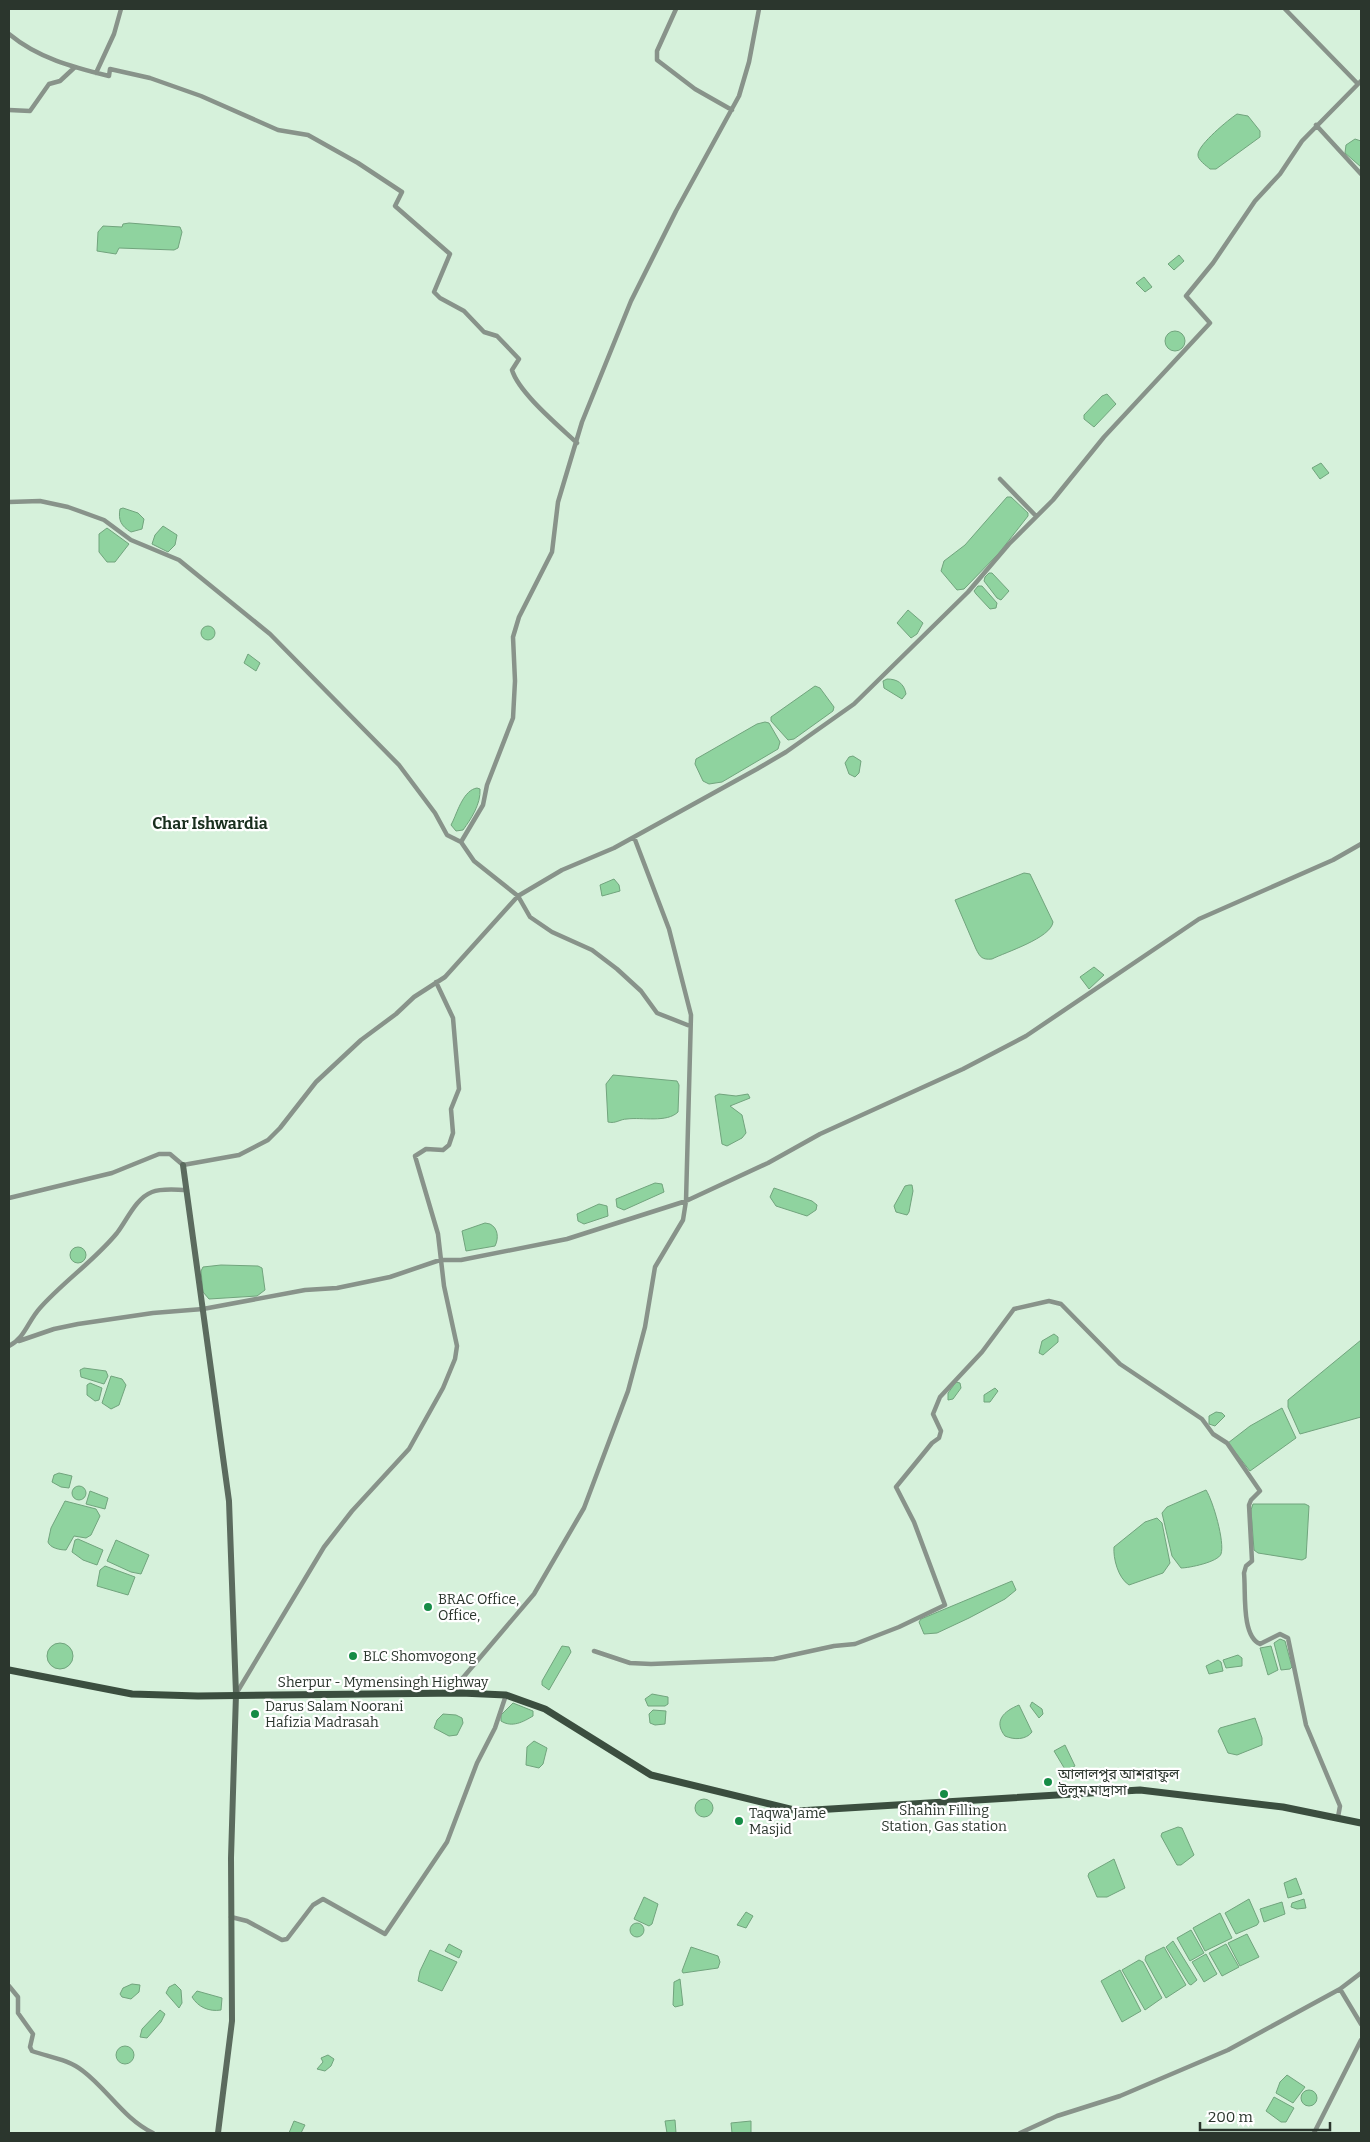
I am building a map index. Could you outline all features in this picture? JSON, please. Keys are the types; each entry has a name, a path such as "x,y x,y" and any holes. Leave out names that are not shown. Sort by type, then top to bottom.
{"main road":[{"name":"Sherpur - Mymensingh Highway","path":"9,1670 132,1694 461,1693 506,1695 540,1706 651,1775 798,1811 1140,1790 1246,1802 1338,1817 1361,1823"}],"street":[{"path":"96,73 114,34 121,9"},
{"path":"676,9 657,51 657,60 695,89 732,110"},
{"path":"461,842 483,805 487,785 513,718 515,681 513,637 518,617 552,552 558,502 582,422 631,301 676,211 732,110 749,62 759,9"},
{"path":"183,1165 239,1155 268,1140 280,1128 316,1082 361,1040 436,982 464,956 518,896 562,870 634,837 786,752 854,704 968,592 1009,544 1053,500 1104,436 1210,323 1186,296 1213,263 1255,202 1280,174 1316,125 1360,82 1285,9"},
{"path":"9,34 22,45 64,65 108,76 110,69 150,78 201,96 278,130 308,135 358,163 402,192 395,206 450,254 434,292 464,311 484,332 497,336 519,359 512,370 515,378 545,413 577,443"},
{"path":"9,110 30,111 49,84 60,81 74,68"},
{"path":"1316,125 1361,174"},
{"path":"1000,479 1036,516"},
{"path":"9,502 40,501 68,507 104,520 131,540 179,560 270,634 399,766 435,813 447,835 461,842 474,861 518,896 530,917 552,932 592,950 628,978 657,1013 690,1026"},
{"path":"461,1693 462,1680 534,1594 584,1508 628,1391 645,1327 656,1267 683,1220 686,1201 691,1015 669,929 634,837"},
{"path":"9,1346 19,1341 78,1324 153,1313 203,1309 305,1290 346,1286 403,1273 440,1260 461,1260 568,1239 686,1201 768,1163 820,1134 963,1070 1026,1036 1199,920 1333,860 1361,844"},
{"path":"236,1694 324,1547 352,1511 398,1464 409,1449 444,1388 455,1359 457,1346 444,1286 438,1234 424,1192 415,1156 426,1150 443,1150 450,1145 453,1133 451,1109 459,1089 453,1018 436,982"},
{"path":"9,1198 112,1174 159,1154 170,1154 183,1165 229,1501 236,1694 231,1917 232,2021 218,2133"},
{"path":"19,1341 38,1310 116,1234 143,1198 152,1192 163,1190 187,1190"},
{"path":"594,1651 630,1663 651,1664 774,1659 834,1646 855,1644 899,1627 945,1605 914,1522 896,1487 932,1443 939,1438 941,1431 933,1414 938,1401 982,1352 1014,1309 1048,1301 1061,1304 1120,1364 1202,1419 1213,1434 1226,1444 1260,1491 1251,1500 1249,1505 1252,1561 1246,1566 1244,1572 1247,1626 1251,1638 1260,1644 1280,1634 1288,1638 1301,1710 1340,1806 1338,1817"},
{"path":"231,1917 247,1921 282,1940 287,1939 313,1905 323,1899 386,1934 447,1842 477,1763 495,1728 506,1695"},
{"path":"1020,2133 1056,2116 1120,2096 1228,2050 1340,1989 1361,1973"},
{"path":"9,1986 18,1997 18,2013 33,2034 30,2047 32,2050 69,2062 83,2070 130,2117 153,2133"},
{"path":"1340,1989 1361,2024"},
{"path":"1314,2133 1361,2040"}],"shaded area":[{"path":"1237,114 1248,116 1260,131 1260,137 1216,169 1210,169 1202,163 1198,154 1203,144"},
{"path":"1355,139 1361,141 1361,167 1345,153 1346,145"},
{"path":"123,224 180,227 182,232 178,248 174,250 119,248 116,254 97,251 98,232 103,226 122,227"},
{"path":"1179,255 1184,261 1174,270 1168,264"},
{"path":"1144,277 1152,287 1145,292 1136,283"},
{"path":"1175,331 1182,334 1185,341 1182,348 1175,351 1168,348 1165,341 1168,334"},
{"path":"1107,394 1116,404 1094,427 1084,419 1084,415 1102,396"},
{"path":"1321,463 1329,473 1320,479 1312,468"},
{"path":"1007,497 1011,497 1028,513 1028,516 999,553 964,589 957,590 941,571 944,561 965,545"},
{"path":"123,508 138,513 144,519 142,529 131,532 125,527 119,516 120,509"},
{"path":"163,526 177,535 175,545 168,552 152,544 155,535"},
{"path":"107,528 129,544 115,562 107,562 99,552 99,534"},
{"path":"989,573 992,573 1009,591 1001,600 997,598 984,581"},
{"path":"978,586 982,586 997,603 996,608 990,609 976,594 974,591"},
{"path":"908,610 923,623 917,634 911,638 897,623"},
{"path":"205,626 211,626 215,633 211,640 205,640 201,636 201,630"},
{"path":"248,654 260,663 256,671 244,663"},
{"path":"887,679 902,684 906,694 902,699 884,688 883,681"},
{"path":"815,686 820,688 834,707 833,711 794,739 788,740 771,721 771,717"},
{"path":"769,723 780,742 778,749 722,782 709,784 703,781 695,764 696,759 757,724"},
{"path":"853,756 861,761 859,773 855,777 849,774 845,763 849,757"},
{"path":"477,788 480,789 480,795 475,811 463,830 456,831 451,825 459,806 468,792"},
{"path":"1024,873 1030,874 1053,922 1045,934 1037,939 992,959 986,959 980,956 976,949 955,900"},
{"path":"614,879 619,885 620,891 602,896 600,885"},
{"path":"1094,967 1104,975 1089,989 1080,977"},
{"path":"613,1075 677,1081 679,1085 678,1112 661,1119 625,1119 608,1122 606,1084"},
{"path":"719,1094 736,1096 748,1094 750,1098 730,1106 742,1115 746,1133 742,1138 727,1146 722,1144 715,1096"},
{"path":"655,1183 662,1184 664,1192 624,1210 617,1207 616,1199"},
{"path":"912,1185 913,1191 907,1215 896,1212 894,1206 905,1186"},
{"path":"774,1188 812,1201 817,1205 816,1210 807,1216 776,1206 770,1197"},
{"path":"599,1204 607,1206 608,1216 584,1224 578,1221 577,1214"},
{"path":"485,1223 493,1226 496,1231 497,1240 495,1246 466,1251 462,1231"},
{"path":"78,1247 86,1255 78,1263 70,1255"},
{"path":"221,1265 258,1266 262,1268 265,1290 257,1296 209,1299 203,1292 201,1271 203,1267"},
{"path":"1054,1334 1058,1337 1058,1342 1043,1355 1039,1353 1042,1341"},
{"path":"1361,1340 1361,1417 1300,1434 1288,1407 1288,1400"},
{"path":"84,1368 106,1371 108,1376 104,1384 81,1377 80,1370"},
{"path":"111,1376 122,1379 126,1385 119,1405 111,1409 102,1403"},
{"path":"956,1382 960,1383 961,1388 953,1399 948,1400 948,1393"},
{"path":"90,1383 102,1388 99,1400 95,1401 87,1395 87,1385"},
{"path":"995,1388 998,1391 990,1402 984,1402 984,1395"},
{"path":"1282,1408 1296,1438 1250,1471 1228,1443 1250,1426"},
{"path":"1216,1412 1222,1413 1225,1416 1215,1426 1209,1424 1209,1416"},
{"path":"59,1473 72,1476 69,1488 61,1487 52,1482 54,1475"},
{"path":"79,1486 84,1488 86,1493 84,1498 79,1500 74,1498 72,1493 74,1488"},
{"path":"1206,1490 1218,1522 1222,1548 1221,1554 1215,1560 1181,1568 1172,1556 1162,1513 1167,1507"},
{"path":"90,1491 108,1498 105,1509 86,1504"},
{"path":"65,1501 96,1509 100,1516 91,1535 86,1538 74,1536 66,1550 53,1547 48,1542 51,1528"},
{"path":"1253,1504 1305,1504 1309,1506 1306,1558 1302,1560 1258,1553 1254,1550 1251,1510"},
{"path":"1157,1518 1162,1523 1170,1563 1163,1573 1129,1585 1122,1578 1117,1568 1114,1547 1145,1522"},
{"path":"78,1539 103,1550 97,1565 83,1560 72,1552 75,1540"},
{"path":"116,1540 149,1555 141,1574 131,1572 107,1561"},
{"path":"105,1566 135,1577 128,1595 97,1586 100,1570"},
{"path":"1012,1581 1016,1590 1005,1599 937,1633 924,1634 919,1622 921,1619"},
{"path":"1280,1639 1285,1641 1292,1667 1290,1669 1281,1670 1274,1643"},
{"path":"60,1643 69,1647 73,1656 69,1665 60,1669 51,1665 47,1656 51,1647"},
{"path":"562,1646 569,1647 571,1652 549,1690 542,1685 542,1681"},
{"path":"1271,1646 1278,1670 1268,1675 1260,1648"},
{"path":"1238,1655 1242,1658 1242,1666 1226,1668 1223,1660"},
{"path":"1218,1660 1221,1662 1223,1671 1209,1674 1206,1666"},
{"path":"652,1694 668,1697 668,1704 665,1706 648,1706 645,1699"},
{"path":"1032,1702 1042,1709 1043,1714 1039,1718 1030,1706"},
{"path":"513,1703 533,1711 533,1716 513,1724 501,1721 501,1715"},
{"path":"1019,1705 1032,1732 1027,1737 1012,1738 1005,1736 1000,1726 1000,1721 1005,1713"},
{"path":"653,1710 666,1711 665,1724 655,1725 650,1723 649,1714"},
{"path":"443,1714 456,1715 462,1718 463,1723 457,1735 449,1736 434,1728 437,1720"},
{"path":"1255,1718 1262,1738 1262,1745 1237,1755 1228,1753 1218,1731 1220,1728"},
{"path":"534,1741 547,1748 543,1764 539,1768 526,1765 527,1747"},
{"path":"1065,1745 1075,1766 1066,1771 1054,1751"},
{"path":"700,1799 708,1799 713,1804 711,1815 700,1817 695,1812 695,1804"},
{"path":"1178,1827 1182,1828 1194,1855 1181,1865 1177,1865 1161,1836 1162,1833"},
{"path":"1114,1859 1125,1888 1107,1897 1097,1897 1088,1876 1089,1873"},
{"path":"1296,1878 1302,1894 1288,1898 1284,1883"},
{"path":"644,1897 658,1904 652,1924 649,1926 634,1919"},
{"path":"1249,1899 1259,1922 1257,1925 1236,1934 1225,1913"},
{"path":"1304,1899 1306,1908 1297,1909 1291,1907 1292,1903"},
{"path":"1282,1902 1285,1914 1264,1922 1260,1909"},
{"path":"746,1912 753,1916 746,1928 737,1925"},
{"path":"1220,1913 1232,1938 1205,1951 1193,1928"},
{"path":"634,1923 640,1923 644,1930 640,1937 634,1937 630,1933 630,1927"},
{"path":"1191,1930 1204,1953 1190,1961 1177,1938"},
{"path":"1247,1934 1259,1957 1240,1966 1228,1943"},
{"path":"1173,1941 1197,1980 1191,1985 1166,1947"},
{"path":"449,1944 462,1951 459,1958 445,1951"},
{"path":"1226,1944 1239,1967 1222,1976 1209,1953"},
{"path":"691,1947 718,1956 720,1962 718,1968 683,1973 682,1971"},
{"path":"1164,1947 1186,1985 1166,1998 1145,1960 1146,1956"},
{"path":"430,1950 457,1962 442,1991 418,1981 420,1971"},
{"path":"1206,1954 1217,1974 1204,1982 1192,1962"},
{"path":"1139,1960 1143,1962 1162,1998 1145,2010 1122,1970"},
{"path":"1120,1970 1141,2011 1122,2022 1101,1981"},
{"path":"680,1979 683,2005 675,2007 673,2005 674,1982"},
{"path":"132,1984 140,1985 139,1992 131,1999 122,1997 120,1994 123,1988"},
{"path":"175,1984 181,1990 182,2003 179,2008 166,1993 169,1987"},
{"path":"197,1991 222,1998 221,2010 208,2009 197,2004 192,1997"},
{"path":"160,2010 165,2014 161,2022 147,2038 140,2037 142,2029"},
{"path":"125,2046 131,2049 134,2055 131,2061 125,2064 119,2061 116,2055 119,2049"},
{"path":"328,2055 334,2059 331,2066 325,2071 317,2069 323,2062 321,2058"},
{"path":"1287,2075 1305,2087 1293,2103 1276,2093 1280,2082"},
{"path":"1309,2090 1315,2092 1317,2098 1315,2104 1309,2106 1303,2104 1301,2098 1303,2092"},
{"path":"1274,2097 1294,2108 1286,2122 1281,2122 1266,2111"},
{"path":"675,2120 676,2133 667,2133 665,2121"},
{"path":"294,2121 305,2125 301,2133 289,2133"},
{"path":"751,2121 751,2133 732,2133 731,2123"}],"place":[{"name":"BRAC Office, Office,","path":"428,1607"},
{"name":"BLC Shomvogong","path":"353,1656"},
{"name":"Darus Salam Noorani Hafizia Madrasah","path":"255,1714"},
{"name":"আলালপুর আশরাফুল উলুম মাদ্রাসা","path":"1048,1782"},
{"name":"Shahin Filling Station, Gas station","path":"944,1794"},
{"name":"Taqwa Jame Masjid","path":"739,1821"}],"district":[{"name":"Char Ishwardia","path":"210,823"}]}
